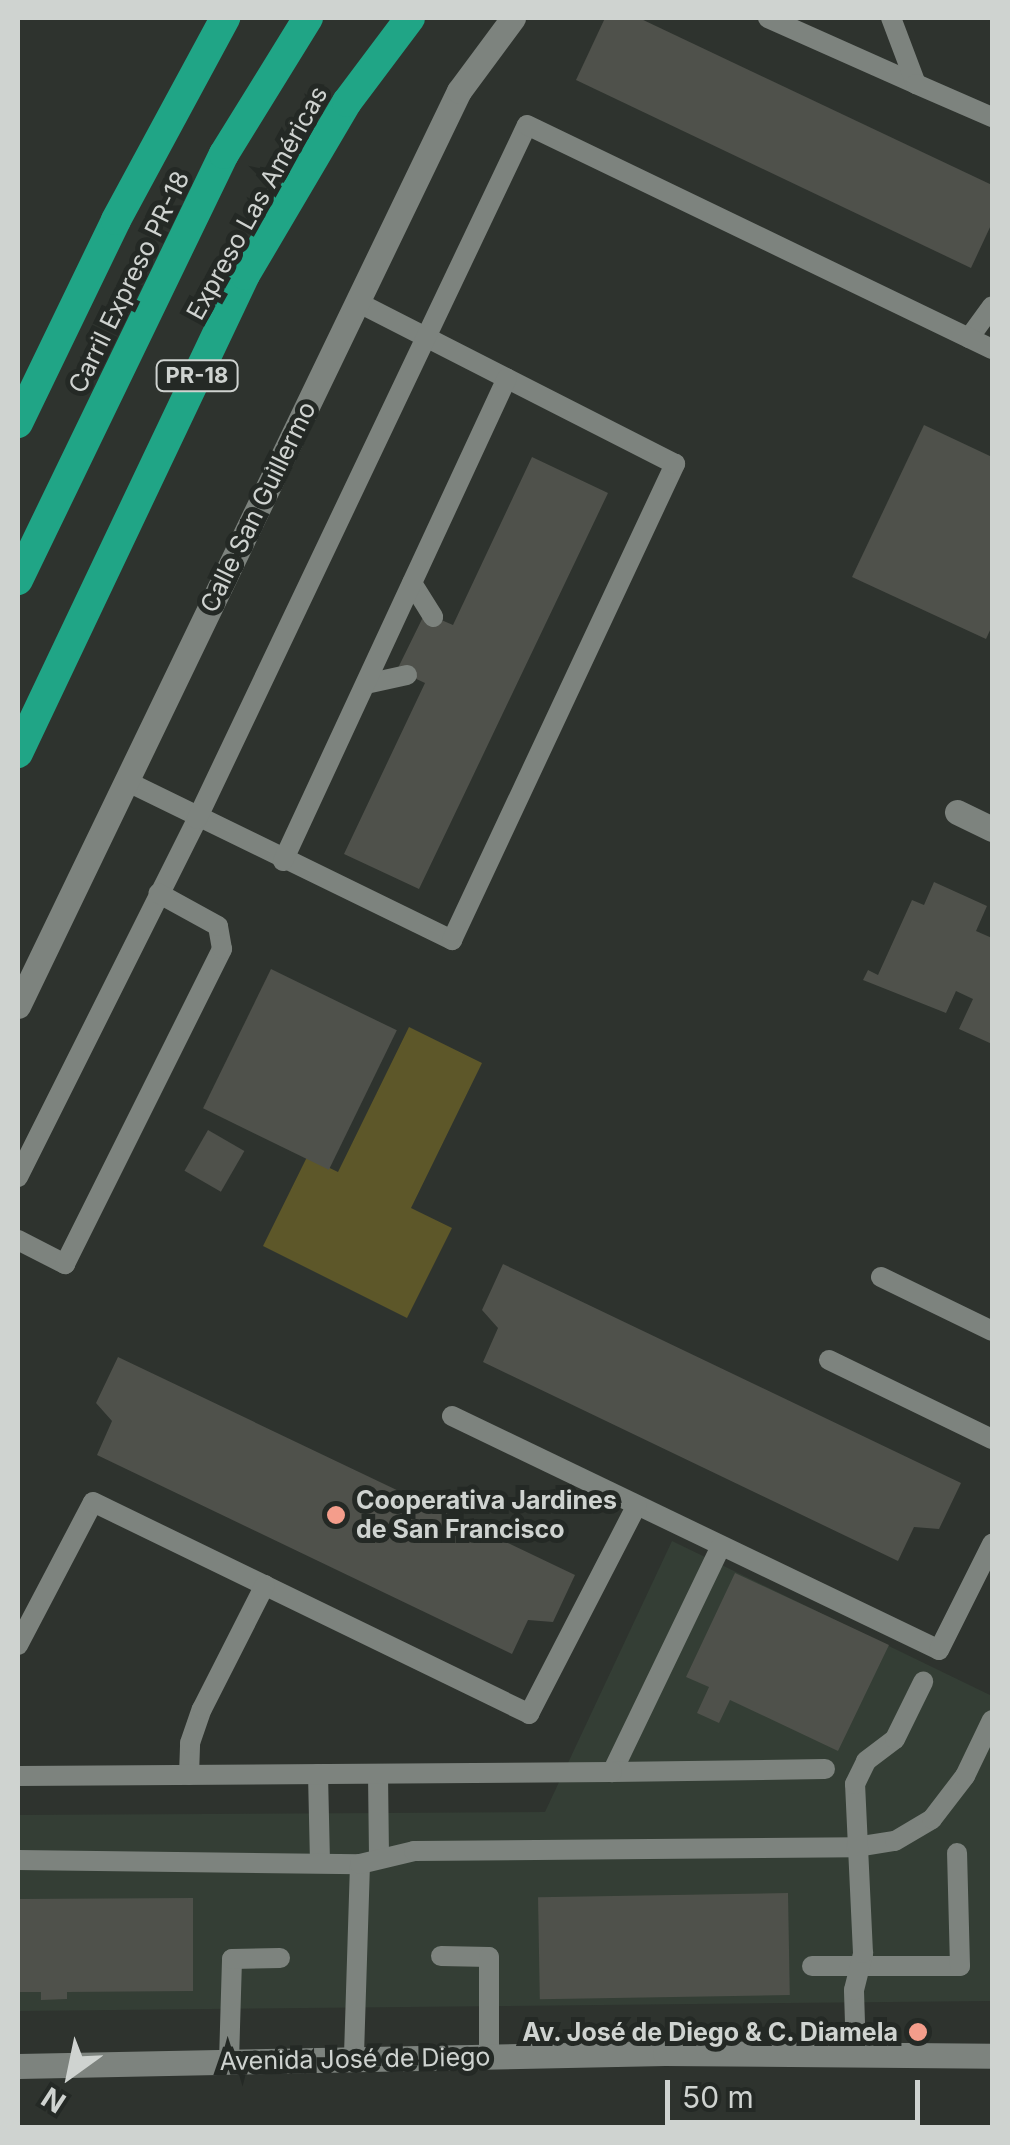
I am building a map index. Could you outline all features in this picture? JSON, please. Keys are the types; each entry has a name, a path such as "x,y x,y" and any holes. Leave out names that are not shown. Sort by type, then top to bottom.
{"highway":[{"path":"18,424 116,220 225,18"},
{"name":"Carril Expreso PR-18","path":"18,580 224,154 308,18"},
{"name":"Expreso Las Américas","path":"18,753 245,275 347,102 410,18"}],"street":[{"name":"Calle San Guillermo","path":"18,1006 459,91 513,18"},
{"path":"957,812 992,829"},
{"name":"Avenida José de Diego","path":"18,2066 489,2056 992,2056"}],"lane":[{"path":"768,18 793,24 992,117"},
{"path":"891,18 916,84"},
{"path":"18,1177 197,819 422,335 527,124 992,350"},
{"path":"126,781 283,861 452,940 676,464 357,302"},
{"path":"969,338 992,306"},
{"path":"283,861 507,378"},
{"path":"412,584 433,617"},
{"path":"366,684 406,675"},
{"path":"18,1240 65,1264 222,949 218,926 158,893"},
{"path":"881,1277 992,1331"},
{"path":"829,1360 992,1439"},
{"path":"452,1416 940,1650 992,1544"},
{"path":"18,1645 93,1502 529,1714 637,1505"},
{"path":"612,1772 722,1546"},
{"path":"189,1775 190,1743 202,1709 265,1585"},
{"path":"856,2055 860,1968 855,1784 866,1761 895,1739 923,1682"},
{"path":"18,1860 320,1863 369,1861 414,1851 856,1847 895,1841 932,1819 965,1776 992,1720"},
{"path":"18,1776 825,1770"},
{"path":"318,1774 320,1863"},
{"path":"354,2059 378,1774"},
{"path":"812,1966 960,1966 957,1853"},
{"path":"440,1956 489,1957 489,2056"},
{"path":"229,2061 232,1958 280,1958"}],"shaded area":[{"path":"409,1027 482,1063 411,1208 452,1228 407,1318 263,1246 307,1157 338,1172"},
{"path":"672,1541 992,1696 992,2001 18,2011 18,1815 545,1812"}],"building":[{"path":"605,18 639,18 992,185 992,223 971,268 576,80"},
{"path":"924,425 992,457 992,626 986,639 852,577"},
{"path":"532,457 608,493 419,889 344,854 425,683 397,670 425,613 453,625"},
{"path":"934,882 987,906 976,931 992,938 992,1044 959,1029 973,999 956,991 946,1013 863,980 868,970 878,975 912,900 924,905"},
{"path":"271,969 397,1030 329,1170 203,1108"},
{"path":"208,1130 244,1151 221,1192 184,1171"},
{"path":"503,1264 961,1483 939,1529 914,1527 898,1561 483,1362 498,1328 482,1310"},
{"name":"Cooperativa Jardines de San Francisco","path":"118,1357 575,1575 553,1622 528,1620 512,1654 97,1455 112,1421 96,1403"},
{"path":"735,1573 889,1645 838,1751 730,1700 719,1723 697,1713 709,1687 686,1677"},
{"path":"788,1893 790,1995 540,1999 538,1897"},
{"path":"193,1898 193,1991 67,1992 67,1999 41,2000 41,1992 18,1992 18,1899"}],"place":[{"name":"Cooperativa Jardines de San Francisco","path":"336,1515"},
{"name":"Av. José de Diego & C. Diamela","path":"918,2032"}]}
